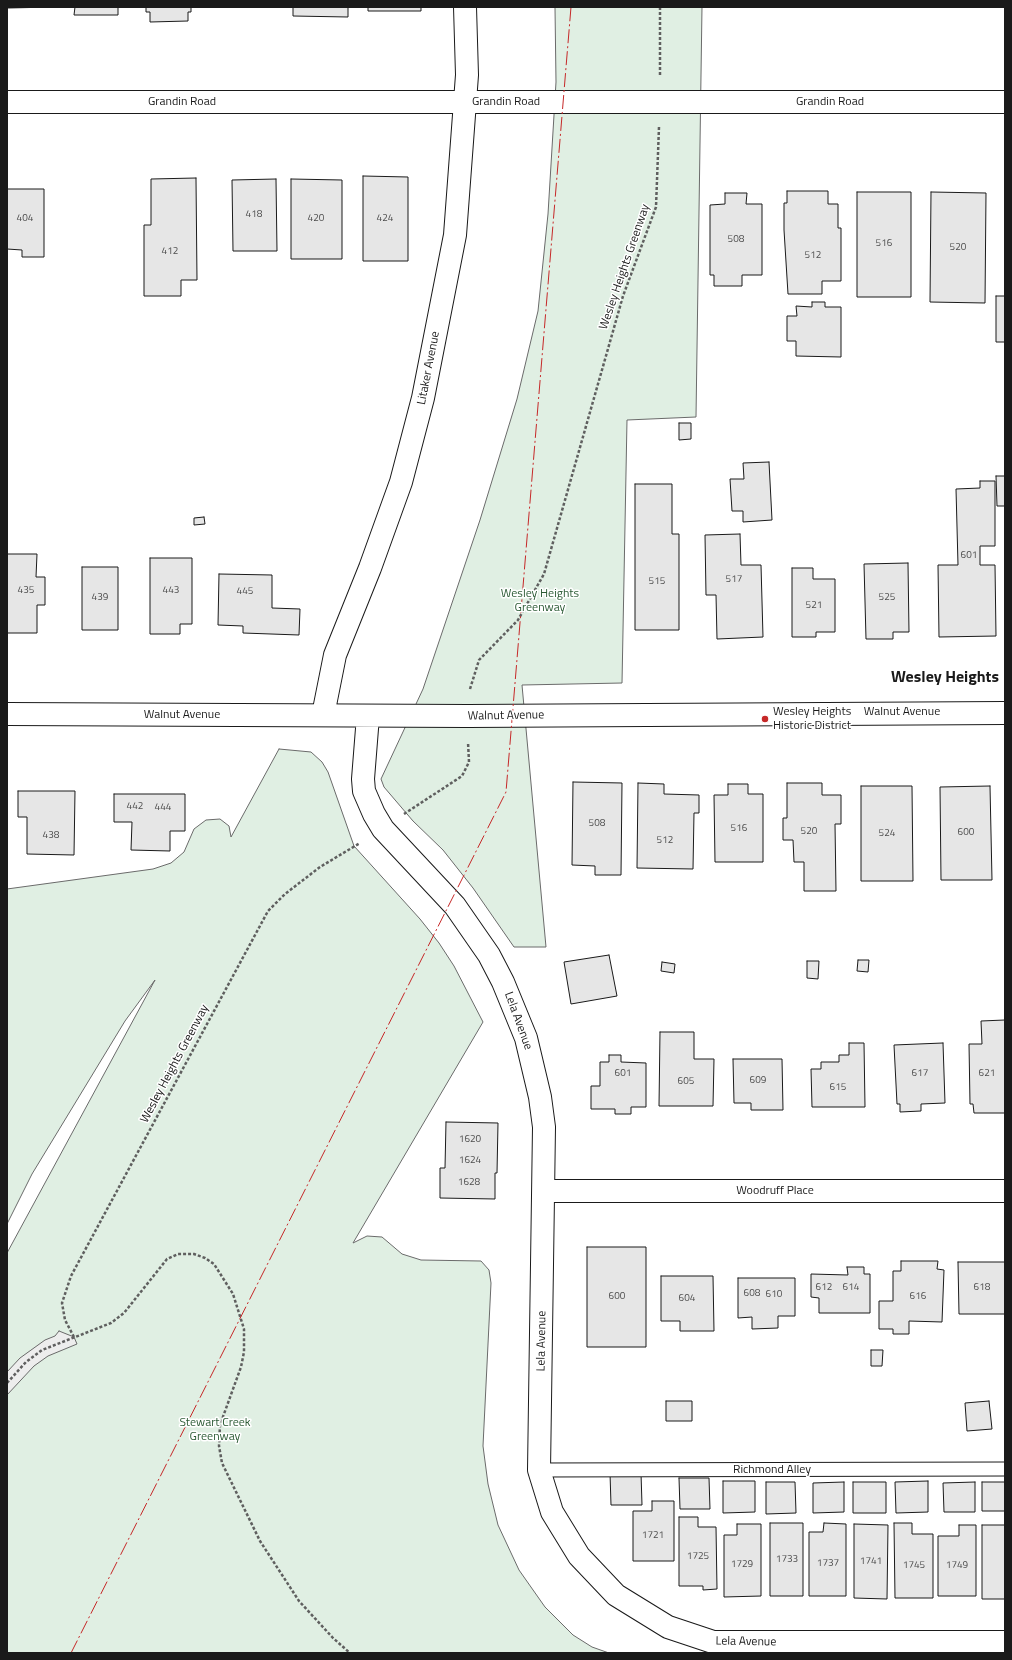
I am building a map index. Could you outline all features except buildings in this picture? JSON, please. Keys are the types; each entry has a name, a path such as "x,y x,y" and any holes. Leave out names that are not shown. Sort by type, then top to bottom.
{"street":[{"name":"Litaker Avenue","path":"323,716 335,655 370,568 401,482 423,398 455,234 467,75 465,7"},
{"name":"Grandin Road","path":"7,102 1005,102"},
{"name":"Walnut Avenue","path":"7,714 468,716 1005,713"},
{"name":"Lela Avenue","path":"368,716 364,791 374,814 383,829 455,906 464,918 489,955 503,982 526,1038 540,1097 544,1127 539,1470 552,1512 579,1556 616,1595 668,1627 712,1642 1005,1642"},
{"name":"Woodruff Place","path":"544,1191 1005,1191"}],"lane":[{"name":"Richmond Alley","path":"539,1470 1005,1469"}],"path":[{"name":"Wesley Heights Greenway","path":"400,817 462,776 469,762 468,716 470,685 479,660 518,620 544,574 622,296 656,207 660,102 660,7"},
{"name":"Wesley Heights Greenway","path":"74,1337 65,1320 62,1303 71,1276 268,911 286,894 320,867 365,839"},
{"path":"7,1383 26,1362 42,1350 111,1323 124,1313 167,1259 178,1254 194,1254 205,1258 214,1264 233,1294 244,1329 244,1352 241,1368 220,1425 219,1446 222,1463 260,1541 299,1600 333,1638 350,1653"}],"green space":[{"name":"Wesley Heights Greenway","path":"555,7 702,7 696,417 627,420 622,683 522,685 546,947 514,947 473,888 443,850 413,821 384,787 381,779 423,689 480,520 517,399 538,311 548,214 556,82"},
{"name":"Stewart Creek Greenway","path":"279,749 311,752 322,762 328,772 354,846 420,919 439,943 454,966 483,1022 353,1243 367,1236 382,1237 402,1254 421,1260 481,1261 489,1270 491,1283 483,1446 488,1484 498,1525 519,1570 545,1607 573,1635 592,1647 609,1653 7,1653 7,1253 155,980 125,1021 32,1174 7,1224 7,889 153,869 171,863 184,852 194,829 206,820 220,819 229,826 231,837"}],"shaded area":[{"path":"59,1331 74,1337 77,1344 48,1356 34,1366 7,1395 7,1372 20,1358 45,1340 55,1336"}],"power":[{"path":"71,1653 506,792 571,7"}],"place":[{"name":"Wesley Heights Historic District","path":"765,719"}],"district":[{"name":"Wesley Heights","path":"945,678"}]}
